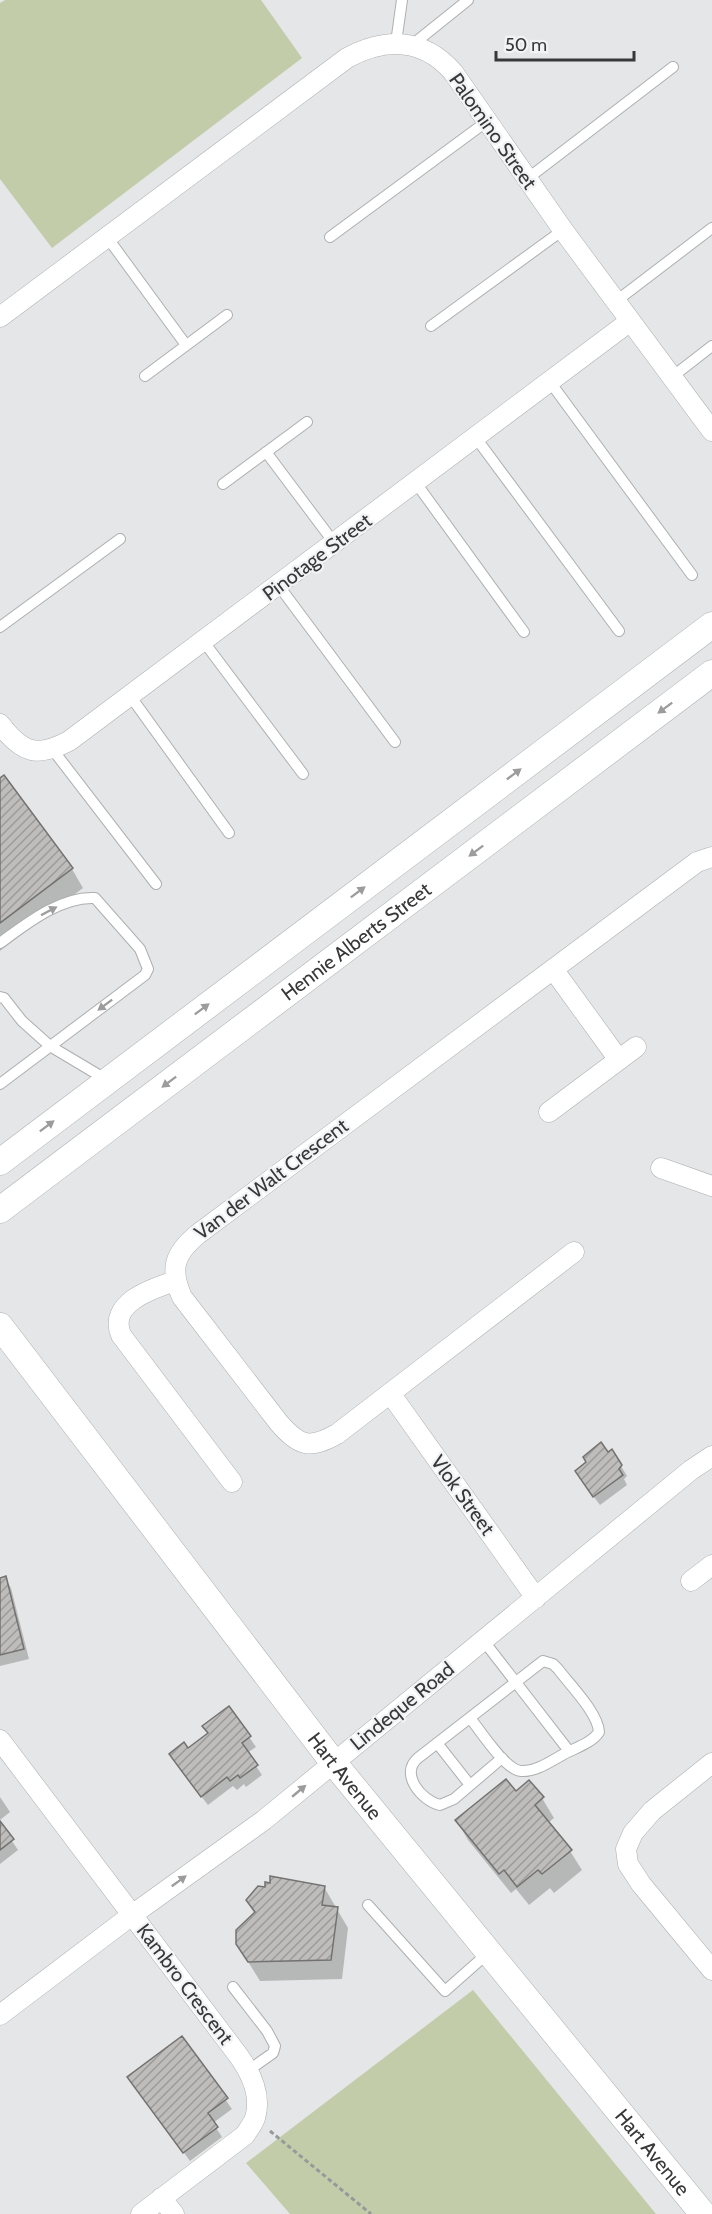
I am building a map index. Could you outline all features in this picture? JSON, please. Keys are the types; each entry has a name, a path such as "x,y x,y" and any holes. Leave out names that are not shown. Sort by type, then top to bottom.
{"street":[{"name":"Palomino Street","path":"404,44 427,51 447,65 629,322 712,431"},
{"path":"0,317 347,57 366,47 404,44"},
{"name":"Pinotage Street","path":"53,750 131,697 629,322"},
{"name":"Hennie Alberts Street","path":"1,1158 107,1081 712,625"},
{"name":"Hennie Alberts Street","path":"0,1210 712,673"},
{"path":"0,724 24,748 38,752 53,750"},
{"name":"Van der Walt Crescent","path":"175,1281 175,1264 182,1247 198,1233 697,862 712,857"},
{"path":"553,969 619,1060"},
{"path":"549,1112 636,1047"},
{"path":"661,1168 712,1186"},
{"path":"232,1482 120,1335 117,1326 118,1316 124,1308 142,1294 175,1281 182,1297 279,1424 291,1437 305,1444 322,1443 337,1434 574,1252"},
{"name":"Hart Avenue","path":"0,1326 333,1762 703,2214"},
{"name":"Vlok Street","path":"390,1393 536,1598"},
{"name":"Lindeque Road","path":"0,2015 132,1915 264,1820 691,1470 712,1456"},
{"path":"691,1581 712,1565"},
{"name":"Kambro Crescent","path":"0,1740 249,2070 255,2091 255,2119"},
{"path":"712,1763 652,1811 633,1833 626,1849 628,1864 641,1884 712,1970"},
{"path":"141,2214 245,2135 255,2119"},
{"path":"161,2198 174,2214"}],"lane":[{"path":"402,0 404,44"},
{"path":"404,44 468,0"},
{"path":"527,179 673,67"},
{"path":"330,237 486,122"},
{"path":"615,302 712,228"},
{"path":"431,326 563,230"},
{"path":"107,237 186,345"},
{"path":"145,376 227,315"},
{"path":"672,377 712,346"},
{"path":"550,382 692,575"},
{"path":"223,484 307,422"},
{"path":"476,438 619,631"},
{"path":"266,452 334,544"},
{"path":"416,483 524,632"},
{"path":"0,627 120,539"},
{"path":"279,586 395,742"},
{"path":"204,642 303,774"},
{"path":"131,697 229,832"},
{"path":"53,750 156,884"},
{"path":"0,943 49,910 77,899 95,898 140,950 148,969 145,975 0,1084"},
{"path":"0,997 50,1047 107,1081"},
{"path":"483,1640 569,1751"},
{"path":"470,1718 502,1758 511,1767 522,1772 548,1764 597,1736 598,1727 591,1713 558,1669 549,1662 543,1661 413,1762 411,1767 413,1782 432,1803 440,1805 448,1803 502,1758"},
{"path":"437,1743 470,1785"},
{"path":"368,1905 445,1991 489,1952"},
{"path":"233,1987 267,2031 275,2046 273,2053 249,2070"}],"path":[{"path":"255,2119 371,2214"}],"green space":[{"path":"5,0 261,0 302,58 52,248 0,179 0,3"},
{"path":"473,1990 656,2214 290,2214 246,2163"}],"building":[{"path":"4,775 73,868 0,923 0,778"},
{"path":"601,1442 608,1452 612,1449 622,1465 619,1469 623,1475 593,1497 575,1471 586,1462 583,1457"},
{"path":"6,1576 24,1649 0,1655 0,1578"},
{"path":"229,1706 251,1736 242,1743 258,1765 240,1778 238,1775 230,1781 227,1777 201,1797 169,1754 184,1742 188,1748 208,1733 202,1726"},
{"path":"506,1779 516,1791 529,1780 544,1797 535,1805 572,1850 542,1874 538,1870 517,1887 504,1870 499,1874 455,1820"},
{"path":"0,1821 14,1839 0,1850"},
{"path":"270,1876 325,1886 322,1905 338,1907 331,1960 248,1962 236,1944 236,1930 255,1912 246,1900 258,1886 265,1887 265,1882 270,1883"},
{"path":"182,2036 228,2098 208,2113 218,2127 183,2153 127,2077"}]}
